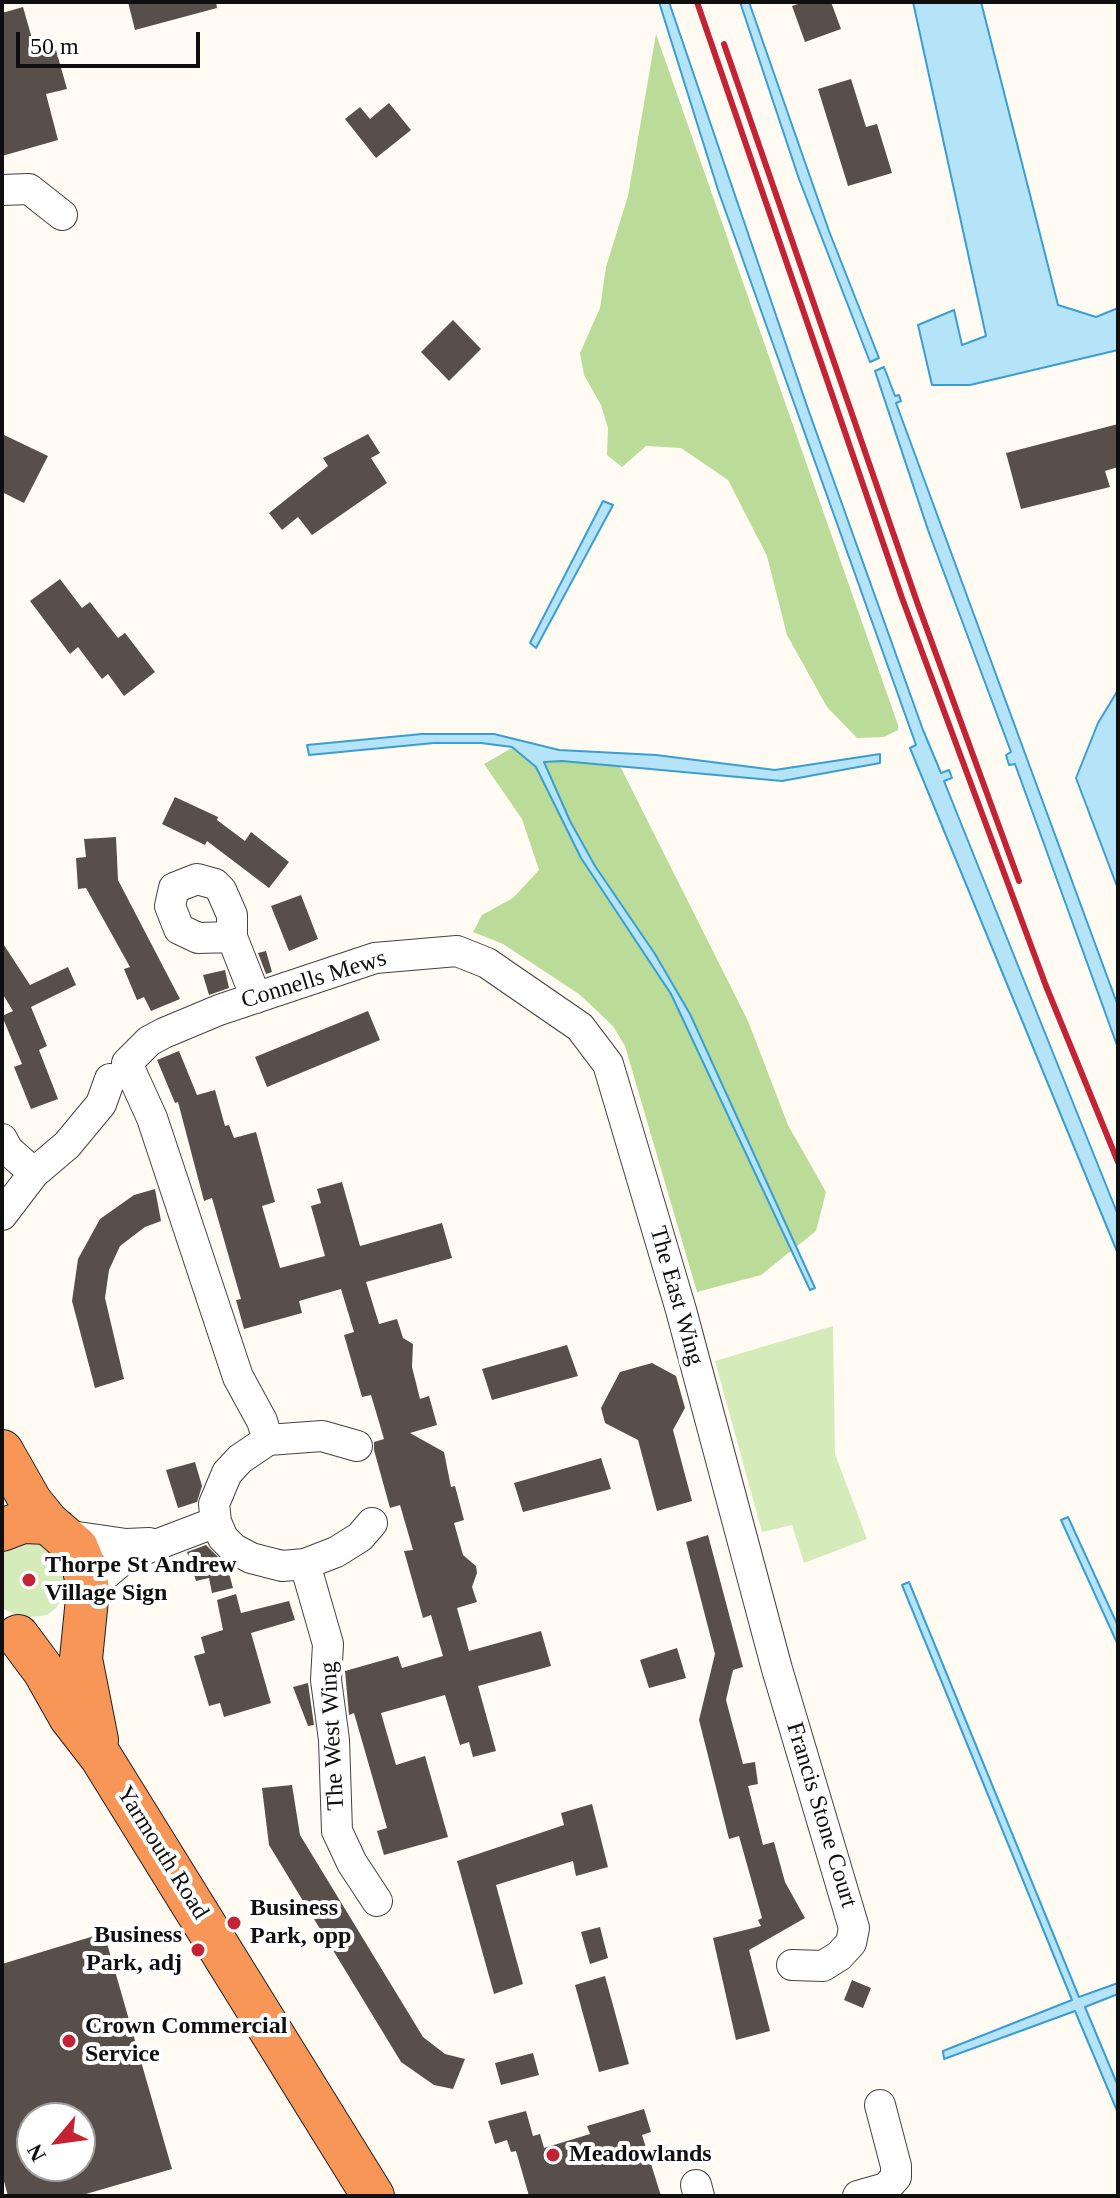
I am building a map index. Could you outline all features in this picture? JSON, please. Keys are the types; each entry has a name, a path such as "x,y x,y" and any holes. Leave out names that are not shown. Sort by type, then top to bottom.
{"highway":[{"name":"Yarmouth Road","path":"2,1451 27,1495 77,1548 87,1597 81,1659 101,1757"},
{"path":"2,1530 23,1522 56,1529"},
{"name":"Yarmouth Road","path":"10,1633 32,1639 57,1634 78,1618 87,1597"},
{"name":"Yarmouth Road","path":"10,1633 44,1671 70,1717 101,1757 373,2196"}],"street":[{"path":"2,190 29,189 62,215"},
{"path":"232,937 256,998"},
{"name":"Connells Mews","path":"118,1071 149,1041 219,1010 375,958 457,951 487,963 563,1012 596,1044 608,1064"},
{"name":"The East Wing","path":"608,1064 681,1310 777,1669"},
{"path":"2,1215 34,1173 50,1134 86,1090 118,1071 152,1118 233,1394 255,1408 268,1440"},
{"path":"2,1139 8,1150 34,1173"},
{"path":"357,1446 322,1436 268,1440 240,1459 227,1473 214,1504 216,1522 223,1538 251,1558 282,1566 305,1564 351,1544 372,1523"},
{"path":"87,1597 127,1556 216,1522"},
{"path":"56,1529 126,1544 155,1543"},
{"name":"The West Wing","path":"305,1564 328,1644 323,1739 337,1831 352,1863 377,1901"},
{"name":"Francis Stone Court","path":"777,1669 854,1928 851,1943 839,1956 823,1966 792,1965"},
{"path":"858,2196 886,2188 896,2177 880,2105"}],"green space":[{"path":"656,34 898,725 898,730 884,737 857,738 827,707 787,635 767,556 728,480 681,448 646,446 622,467 607,455 608,428 601,405 584,375 580,353 600,308 606,267 628,196"},
{"path":"517,745 618,762 748,1021 788,1125 826,1192 816,1231 761,1275 697,1292 625,1046 613,1026 579,994 503,944 473,932 482,915 513,898 539,870 522,819 484,764"},
{"path":"833,1326 835,1454 867,1539 804,1563 792,1525 762,1532 715,1361"},
{"path":"36,1539 57,1551 69,1585 57,1607 47,1615 22,1618 2,1608 2,1549"}],"water":[{"path":"659,2 669,2 808,409 923,730 941,773 949,770 952,778 944,781 1118,1215 1118,1254 910,748 916,745 718,190"},
{"path":"740,2 749,2 829,231 879,358 870,362 799,179"},
{"path":"913,2 981,2 1058,305 1096,317 1118,308 1118,350 970,385 932,385 918,325 954,310 962,345 986,336"},
{"path":"884,367 895,396 899,395 901,401 896,403 1118,1006 1118,1048 1015,764 1009,765 1006,755 1011,752 928,530 875,371"},
{"path":"603,501 613,505 536,648 530,643"},
{"path":"1118,690 1118,889 1076,778 1098,723"},
{"path":"422,734 494,734 559,750 656,755 775,770 880,754 880,763 782,781 562,761 544,762 570,821 595,866 655,954 690,1014 815,1288 810,1290 671,994 581,858 536,767 512,747 481,743 434,743 309,755 307,745"},
{"path":"1068,1517 1118,1626 1118,1645 1061,1520"},
{"path":"909,1582 1079,1997 1118,1983 1118,1994 1085,2007 1118,2086 1118,2113 1075,2011 944,2059 943,2051 1072,2000 902,1585"}],"building":[{"path":"128,2 216,2 217,8 135,30"},
{"path":"804,2 831,2 841,29 805,42 792,6"},
{"path":"23,7 37,56 56,50 67,89 46,94 58,140 2,156 2,13"},
{"path":"851,79 866,127 877,124 892,173 848,186 818,89"},
{"path":"389,103 411,130 376,158 345,119 360,107 370,119"},
{"path":"453,320 481,349 449,381 421,352"},
{"path":"1118,424 1118,467 1105,471 1110,487 1021,509 1006,453"},
{"path":"2,434 48,456 24,503 2,492"},
{"path":"368,434 380,453 371,458 387,483 312,535 298,517 282,530 269,513 328,466 323,458"},
{"path":"60,579 82,608 90,602 118,638 125,633 155,672 124,696 108,674 102,679 78,647 70,654 30,601"},
{"path":"175,797 218,817 217,820 245,841 251,832 289,862 269,888 207,841 205,845 162,824"},
{"path":"116,837 118,880 180,999 151,1011 144,997 137,1000 124,969 130,967 86,888 78,889 76,858 86,857 84,839"},
{"path":"301,895 318,939 289,951 271,906"},
{"path":"2,942 30,985 68,967 76,985 31,1007 47,1046 39,1050 58,1099 31,1109 14,1067 22,1064 2,1016 13,1011 2,993"},
{"path":"266,951 272,972 266,974 258,953"},
{"path":"225,970 229,988 209,995 203,975"},
{"path":"368,1011 380,1040 267,1087 255,1057"},
{"path":"179,1051 197,1095 215,1090 225,1126 229,1125 234,1138 256,1132 275,1202 262,1206 280,1268 325,1256 311,1206 321,1203 317,1189 342,1182 360,1246 442,1223 452,1258 366,1282 379,1324 397,1319 403,1338 413,1344 412,1367 420,1399 429,1396 437,1425 410,1433 444,1452 451,1487 455,1486 464,1520 454,1523 463,1555 476,1566 477,1573 472,1587 477,1602 457,1608 469,1651 541,1631 551,1666 478,1686 496,1751 473,1757 469,1742 460,1745 445,1695 381,1713 396,1765 425,1756 448,1837 384,1855 377,1831 387,1828 354,1713 349,1715 345,1671 398,1656 402,1668 443,1656 431,1615 423,1618 404,1551 413,1550 400,1505 390,1508 374,1450 374,1442 384,1439 371,1395 362,1397 344,1335 354,1332 341,1289 299,1301 302,1313 244,1329 236,1300 241,1299 212,1198 204,1201 178,1102 175,1103 157,1060"},
{"path":"155,1189 161,1221 145,1227 120,1246 109,1270 105,1298 124,1379 95,1388 72,1301 78,1259 100,1219 134,1195"},
{"path":"567,1345 578,1376 492,1400 482,1369"},
{"path":"652,1363 676,1376 685,1408 673,1430 692,1501 657,1511 638,1440 605,1423 601,1408 620,1372"},
{"path":"601,1458 611,1489 523,1512 514,1483"},
{"path":"195,1462 202,1486 197,1502 178,1508 166,1470"},
{"path":"708,1535 743,1667 733,1670 726,1700 743,1764 755,1762 758,1784 748,1786 763,1845 774,1842 785,1882 805,1918 749,1950 770,2031 736,2040 713,1938 761,1926 758,1920 762,1918 739,1836 729,1839 699,1720 715,1654 686,1542"},
{"path":"206,1545 227,1566 233,1588 212,1593 209,1578 196,1581 187,1552"},
{"path":"236,1594 241,1613 289,1601 295,1620 251,1633 271,1703 224,1717 220,1703 209,1706 194,1656 205,1653 201,1637 223,1630 217,1600"},
{"path":"677,1648 686,1678 649,1688 640,1660"},
{"path":"308,1683 314,1725 308,1726 293,1687"},
{"path":"292,1785 300,1835 423,2037 445,2054 465,2059 453,2089 434,2085 401,2062 269,1845 262,1788"},
{"path":"592,1804 608,1867 576,1876 573,1861 496,1885 523,1984 494,1994 457,1861 564,1825 561,1813"},
{"path":"600,1927 608,1958 590,1964 581,1932"},
{"name":"Crown Commercial Service","path":"104,1933 172,2169 79,2196 8,2196 2,2174 2,1964"},
{"path":"605,1976 629,2064 599,2072 575,1985"},
{"path":"852,1980 871,1988 863,2008 844,2000"},
{"path":"533,2053 539,2075 501,2085 495,2063"},
{"name":"Meadowlands","path":"644,2109 651,2132 642,2135 661,2196 529,2196 516,2151 511,2152 507,2140 495,2144 488,2121 526,2111 533,2136 540,2134 544,2148 590,2134 587,2126"}],"railway":[{"path":"697,2 902,598 1046,986 1118,1162"},
{"path":"724,44 917,602 1019,881"}],"place":[{"name":"Thorpe St Andrew Village Sign","path":"29,1580"},
{"name":"Business Park, opp","path":"234,1923"},
{"name":"Business Park, adj","path":"198,1950"},
{"name":"Crown Commercial Service","path":"69,2041"},
{"name":"Meadowlands","path":"553,2155"}]}
